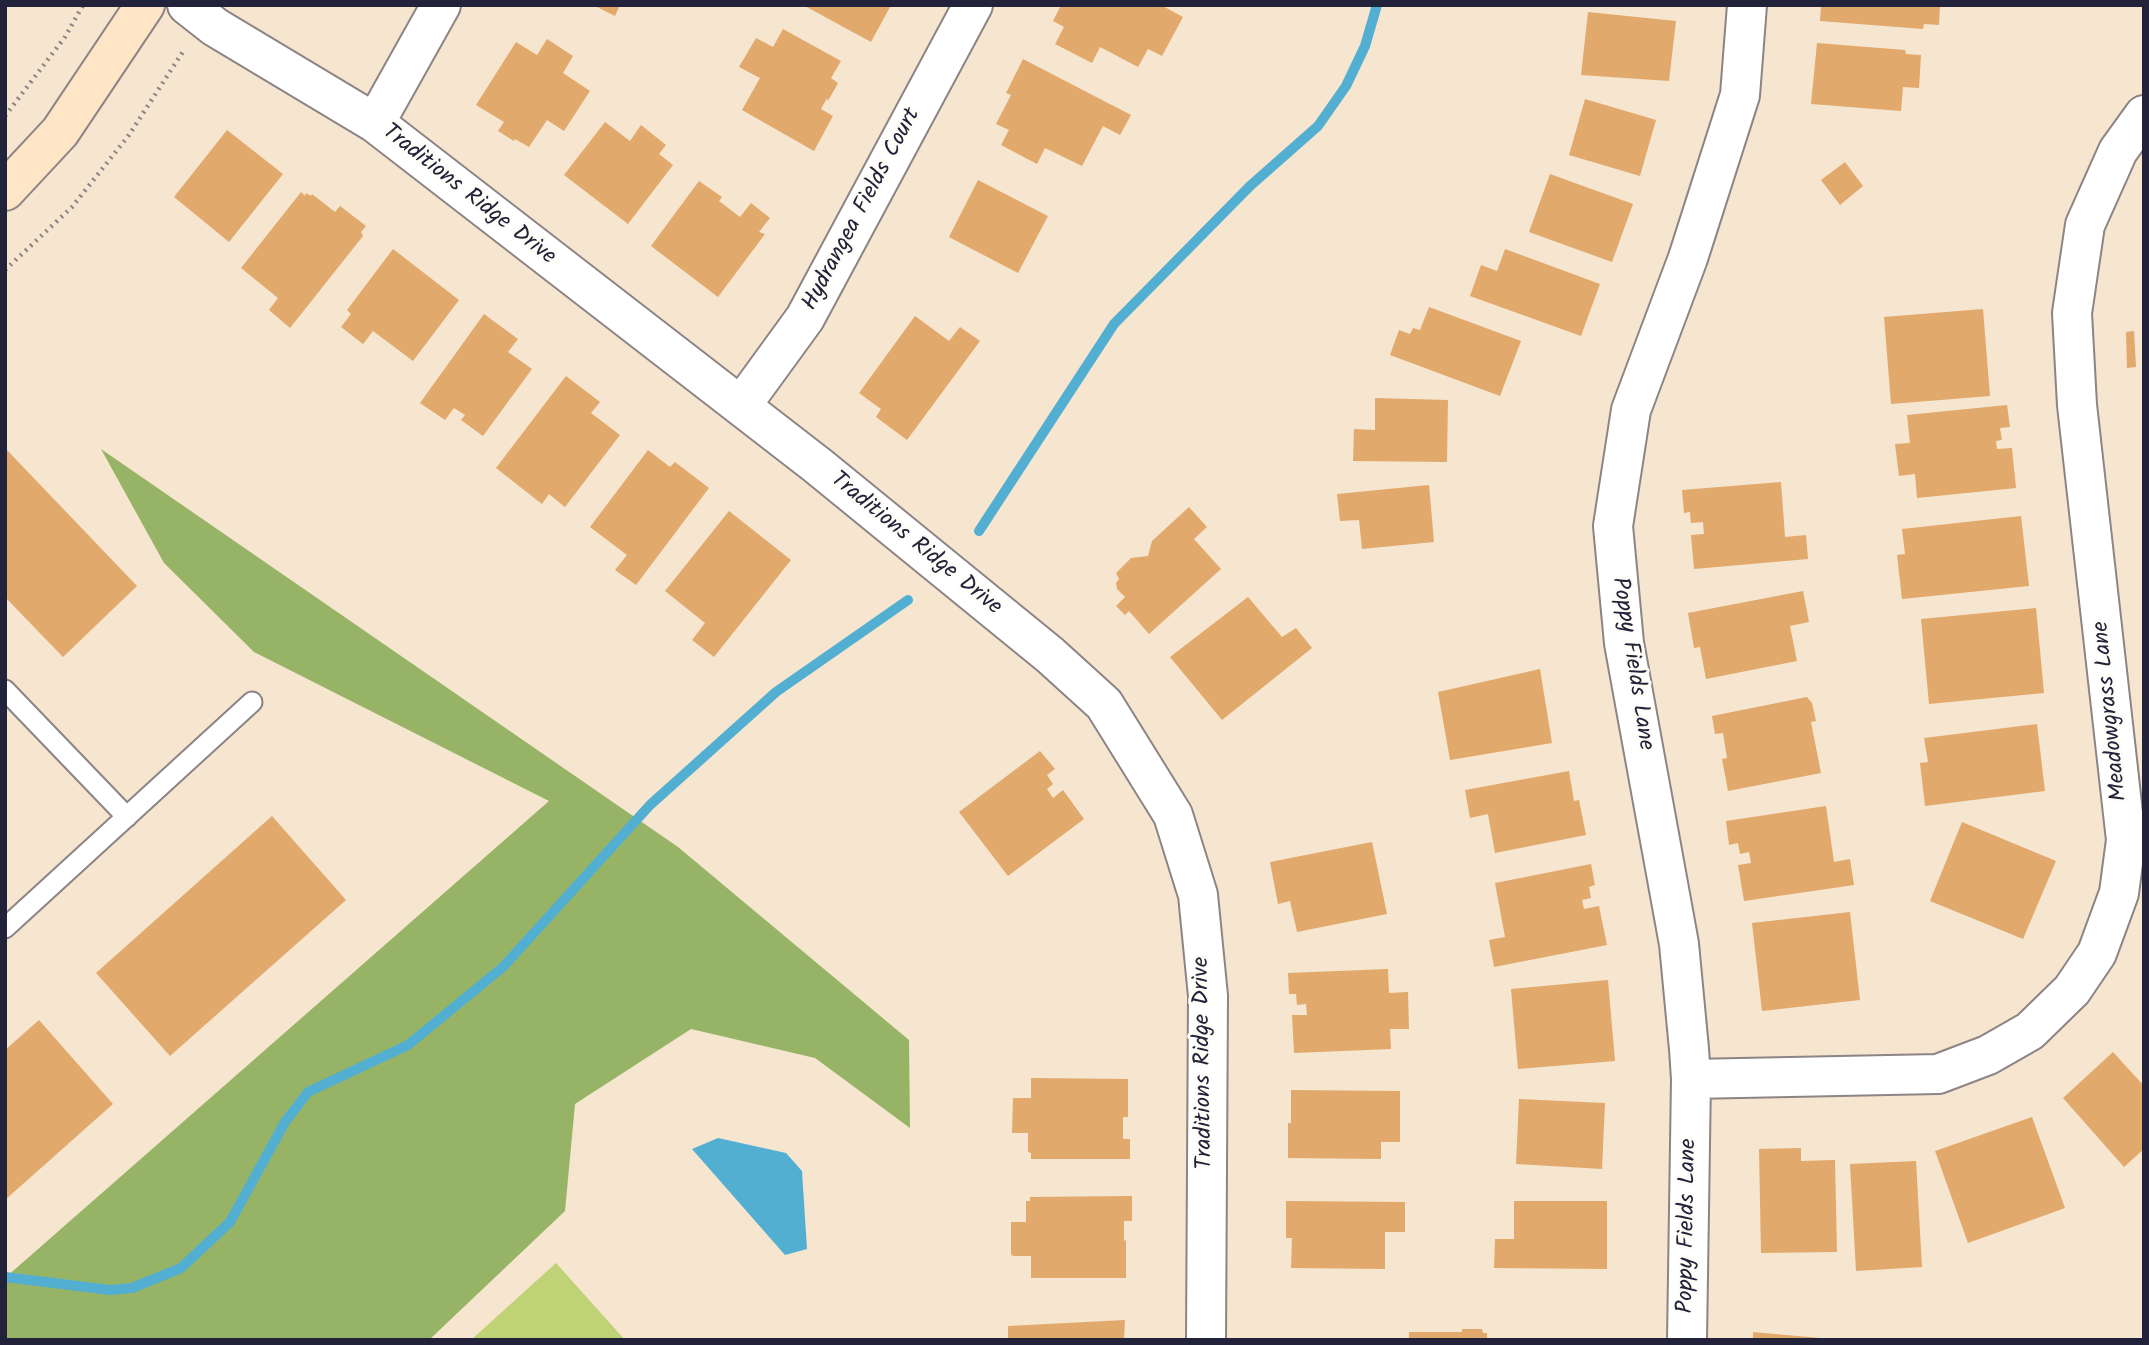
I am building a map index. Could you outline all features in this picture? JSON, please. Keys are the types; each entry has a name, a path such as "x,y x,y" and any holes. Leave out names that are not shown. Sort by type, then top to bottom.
{"main road":[{"path":"5,191 60,132 145,5"}],"street":[{"name":"Traditions Ridge Drive","path":"187,5 215,27 375,123 817,465 1050,655 1104,704 1173,815 1198,895 1208,996 1206,1340"},
{"path":"375,123 441,5"},
{"name":"Hydrangea Fields Court","path":"741,406 805,318 973,5"},
{"name":"Poppy Fields Lane","path":"1687,1340 1692,1079 1679,944 1624,643 1613,526 1631,410 1688,258 1740,95 1747,5"},
{"name":"Meadowgrass Lane","path":"1692,1079 1938,1074 1989,1055 2030,1031 2071,990 2097,953 2119,894 2126,840 2077,405 2072,313 2085,225 2118,151 2144,115"}],"lane":[{"path":"5,690 127,817"},
{"path":"5,928 252,702"}],"path":[{"path":"5,116 65,37 83,5"},
{"path":"5,270 72,206 129,135 184,50"}],"green space":[{"path":"101,449 678,847 909,1040 910,1128 815,1058 691,1029 575,1104 565,1211 429,1340 5,1340 5,1278 549,801 254,652 164,563"},
{"path":"556,1263 625,1340 471,1340"}],"water":[{"path":"718,1138 786,1153 802,1171 807,1249 785,1255 692,1149"}],"building":[{"path":"593,5 620,5 615,16"},
{"path":"803,5 886,5 890,7 871,42"},
{"path":"1061,5 1161,5 1183,17 1162,56 1148,49 1138,67 1100,47 1092,63 1055,44 1064,27 1053,21"},
{"path":"1821,5 1940,5 1939,25 1924,24 1923,29 1820,21"},
{"path":"1588,12 1676,21 1669,81 1581,75"},
{"path":"783,29 841,61 831,78 838,83 821,109 833,116 814,151 742,110 760,78 739,67 756,38 773,47"},
{"path":"547,39 573,56 563,73 590,91 564,131 547,120 529,147 498,131 504,122 476,105 516,42 537,55"},
{"path":"1817,43 1905,50 1906,54 1921,55 1919,88 1903,87 1901,111 1811,104"},
{"path":"1023,59 1131,115 1120,135 1103,126 1082,166 1045,148 1037,164 1001,145 1009,130 996,124 1011,95 1006,93"},
{"path":"1585,99 1656,120 1640,176 1569,155"},
{"path":"605,122 630,141 641,125 666,145 659,154 673,165 628,224 564,175"},
{"path":"227,130 283,174 229,242 174,197"},
{"path":"1845,162 1863,186 1840,205 1821,180"},
{"path":"1550,174 1633,204 1612,262 1529,232"},
{"path":"978,180 1048,216 1018,273 949,237"},
{"path":"699,181 722,197 719,201 740,217 751,203 770,218 759,232 765,234 718,297 651,246"},
{"path":"301,192 305,196 306,193 311,196 312,194 335,212 340,206 366,226 361,232 363,236 290,328 269,310 278,298 241,268"},
{"path":"393,249 459,300 413,361 373,331 363,344 341,327 351,314 347,310"},
{"path":"1505,249 1600,284 1581,336 1470,296 1481,265 1497,271"},
{"path":"1429,307 1521,341 1500,396 1390,355 1399,330 1410,334 1413,328 1420,330"},
{"path":"1983,309 1990,396 1891,404 1884,317"},
{"path":"484,314 518,339 508,352 532,369 483,436 461,420 465,415 454,408 445,420 420,403"},
{"path":"915,316 949,341 960,327 980,341 907,440 876,417 881,409 859,393"},
{"path":"2134,331 2136,367 2127,368 2126,332"},
{"path":"566,376 600,402 591,413 620,435 565,507 549,494 542,504 496,468"},
{"path":"1375,398 1448,400 1447,462 1353,461 1354,429 1375,430"},
{"path":"2007,405 2010,427 2000,428 2002,440 1996,441 1997,449 2012,448 2016,488 1917,498 1915,474 1899,476 1895,444 1910,443 1907,415"},
{"path":"5,448 137,586 63,657 5,597"},
{"path":"648,450 670,467 675,462 709,488 636,585 615,570 627,555 590,527"},
{"path":"1781,482 1785,537 1806,535 1808,559 1694,569 1691,535 1704,534 1703,522 1691,523 1690,512 1684,513 1682,490"},
{"path":"1429,485 1434,542 1362,549 1359,520 1340,521 1337,494"},
{"path":"1189,507 1207,527 1194,539 1221,569 1149,634 1129,611 1125,615 1116,606 1125,597 1117,589 1116,583 1119,579 1116,573 1131,558 1148,556 1152,541"},
{"path":"729,511 791,560 714,657 692,640 705,623 665,591"},
{"path":"2021,516 2029,586 1902,599 1897,555 1905,554 1902,529"},
{"path":"1803,591 1809,622 1790,626 1797,661 1706,679 1700,647 1694,648 1688,613"},
{"path":"1248,597 1282,637 1296,628 1312,648 1222,720 1170,657"},
{"path":"2036,608 2044,693 1929,704 1921,619"},
{"path":"1540,669 1552,743 1450,760 1438,692"},
{"path":"1807,697 1812,703 1816,721 1811,722 1821,773 1728,791 1722,759 1727,758 1723,733 1715,734 1712,716"},
{"path":"2037,724 2045,791 1925,806 1920,763 1928,762 1924,738"},
{"path":"1040,751 1055,769 1047,775 1053,784 1047,789 1053,798 1063,790 1084,819 1008,876 959,812"},
{"path":"1569,771 1574,801 1579,800 1586,835 1495,853 1488,814 1470,818 1465,790"},
{"path":"1826,806 1834,862 1850,859 1854,885 1744,901 1738,865 1751,863 1749,852 1740,854 1738,843 1729,845 1726,821"},
{"path":"272,816 346,900 170,1056 96,973"},
{"path":"1962,822 2056,861 2023,939 1930,901"},
{"path":"1372,842 1387,914 1297,932 1290,901 1278,904 1270,862"},
{"path":"1591,864 1595,885 1589,887 1591,898 1582,900 1584,909 1599,906 1607,945 1494,967 1489,940 1505,937 1495,883"},
{"path":"1850,912 1860,1000 1762,1011 1752,923"},
{"path":"1388,969 1389,993 1408,992 1409,1029 1390,1029 1391,1049 1294,1053 1292,1015 1307,1015 1306,1004 1297,1005 1296,994 1289,994 1288,973"},
{"path":"1608,980 1615,1061 1518,1069 1511,989"},
{"path":"39,1020 113,1104 5,1200 5,1050"},
{"path":"2113,1052 2144,1086 2144,1149 2124,1167 2063,1098"},
{"path":"1031,1078 1128,1079 1128,1117 1123,1117 1123,1139 1130,1139 1130,1159 1031,1159 1031,1153 1028,1152 1028,1133 1012,1133 1013,1098 1031,1098"},
{"path":"1291,1090 1400,1091 1400,1142 1381,1142 1381,1159 1288,1158"},
{"path":"1519,1099 1605,1103 1602,1169 1516,1164"},
{"path":"2032,1117 2065,1208 1968,1243 1935,1151"},
{"path":"1801,1148 1801,1161 1835,1160 1837,1252 1761,1253 1759,1149"},
{"path":"1916,1161 1922,1267 1856,1271 1850,1164"},
{"path":"1132,1196 1132,1221 1124,1221 1126,1278 1031,1278 1031,1256 1011,1254 1011,1222 1026,1222 1026,1201 1030,1201 1030,1197"},
{"path":"1286,1201 1405,1202 1405,1232 1385,1232 1385,1269 1291,1268 1292,1238 1286,1238"},
{"path":"1514,1201 1607,1201 1607,1269 1494,1268 1495,1239 1514,1239"},
{"path":"1125,1320 1124,1340 1008,1340 1008,1326"},
{"path":"1462,1329 1482,1329 1483,1333 1487,1333 1487,1340 1409,1340 1409,1332 1462,1332"},
{"path":"1753,1332 1820,1338 1820,1340 1753,1340"}],"waterway":[{"path":"979,531 1114,324 1250,186 1318,126 1346,86 1365,46 1377,5"},
{"path":"5,1277 110,1290 132,1288 181,1268 230,1222 285,1122 308,1092 408,1045 503,967 650,805 776,692 908,600"}]}
